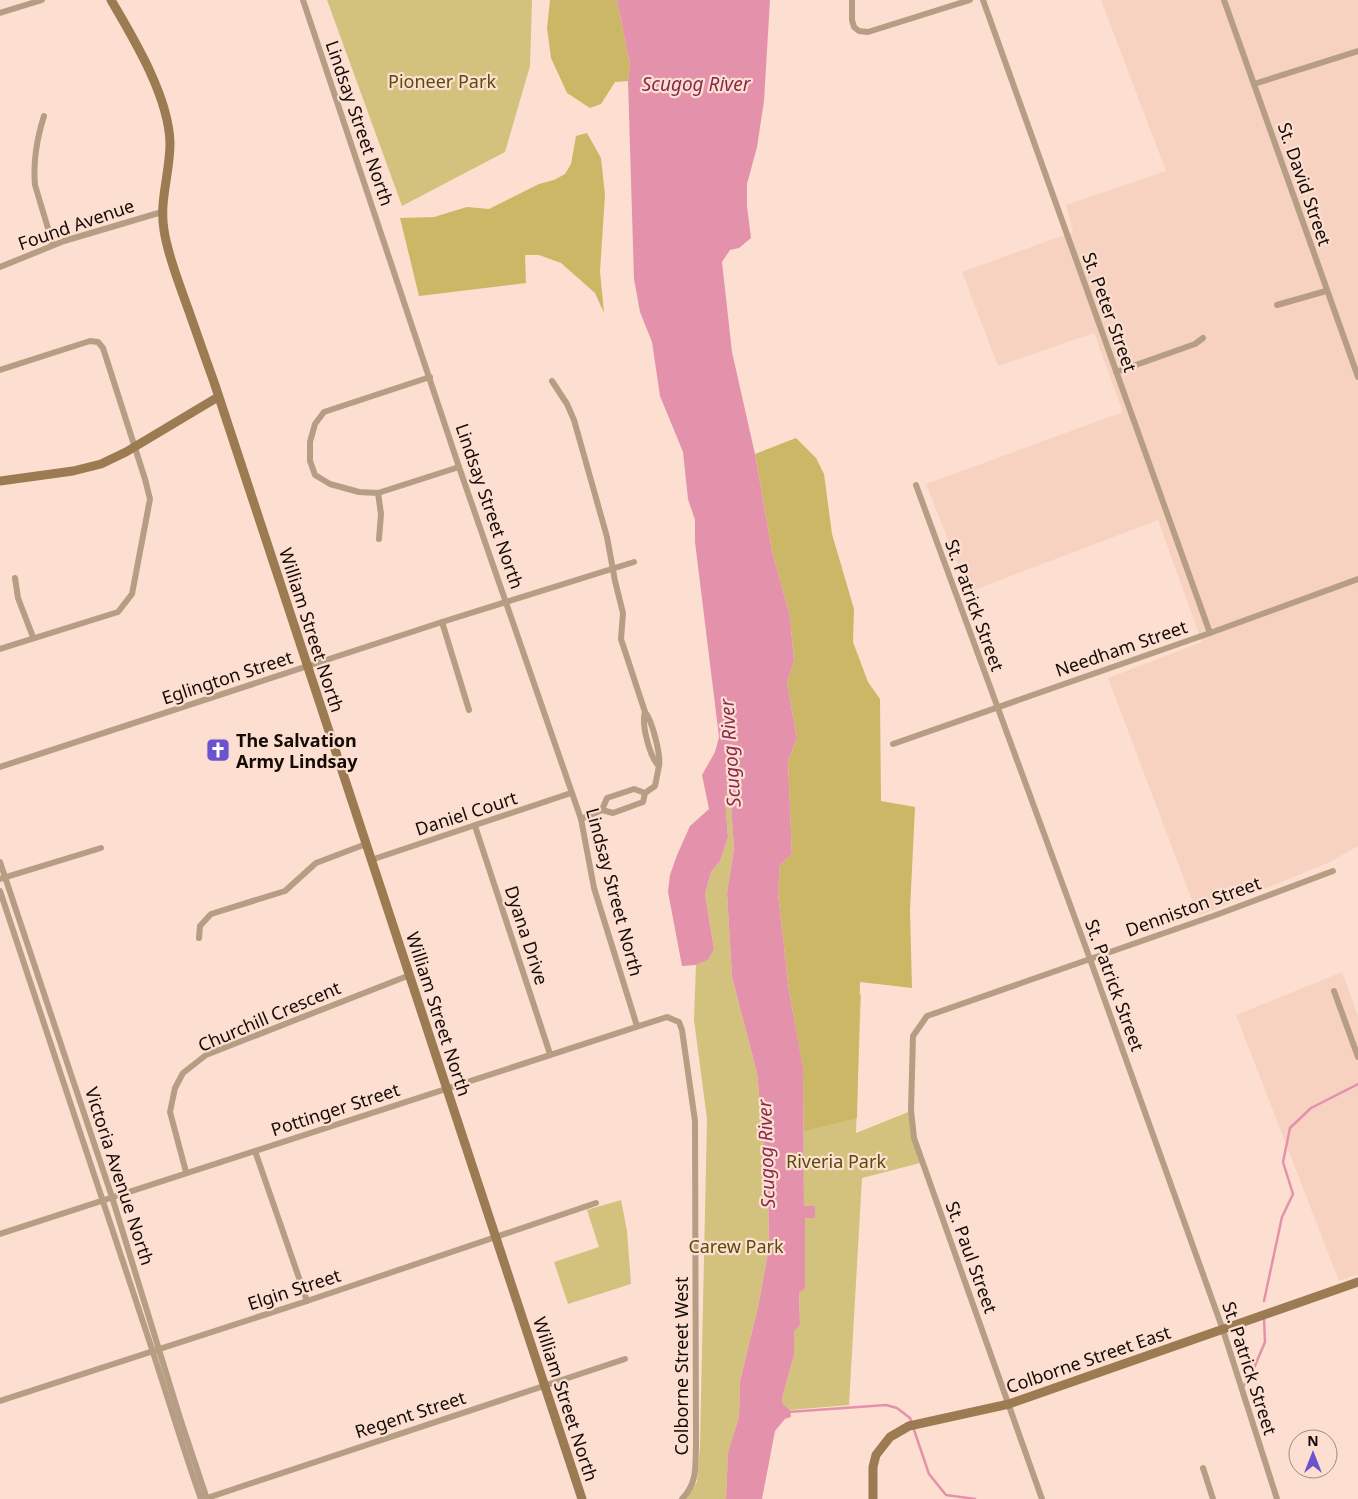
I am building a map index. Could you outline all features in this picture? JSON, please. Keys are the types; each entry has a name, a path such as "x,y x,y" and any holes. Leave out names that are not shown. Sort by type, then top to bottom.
{"street":[{"path":"0,13 42,0"},
{"name":"William Street North","path":"111,0 125,23 154,81 167,121 170,145 162,212 164,232 172,260 308,666 582,1499"},
{"name":"Lindsay Street North","path":"303,0 459,468 581,819 594,888 637,1026"},
{"path":"852,0 854,28 859,31 868,32 970,0"},
{"name":"St. Peter Street","path":"983,0 1210,633"},
{"name":"St. David Street","path":"1224,0 1358,377"},
{"path":"1254,84 1358,51"},
{"path":"44,116 39,133 34,175 35,185 53,245"},
{"name":"Found Avenue","path":"0,267 53,245 162,212"},
{"path":"1277,305 1326,291"},
{"path":"1116,372 1195,344 1203,338"},
{"path":"0,370 90,341 98,342 103,348 150,499 132,594 118,612 33,637 0,649"},
{"path":"430,377 324,412 315,424 310,442 310,461 315,475 330,484 359,492 378,494 459,468"},
{"path":"552,381 567,404 576,428 607,537 623,613 621,639 645,712 642,719 651,737 653,761 659,766 655,786 645,793 643,802 613,813 602,810 581,819"},
{"path":"0,481 88,469 101,464 135,447 218,397"},
{"name":"St. Patrick Street","path":"916,485 1090,959 1223,1330 1277,1499"},
{"path":"378,494 381,514 379,539"},
{"name":"Eglington Street","path":"0,767 442,622 634,562"},
{"path":"15,578 18,598 33,637"},
{"name":"Needham Street","path":"893,744 1358,579"},
{"path":"442,622 469,710"},
{"path":"602,810 607,798 634,788 645,793"},
{"name":"Daniel Court","path":"371,860 571,794"},
{"name":"Dyana Drive","path":"475,826 550,1054"},
{"path":"199,938 200,926 211,914 285,891 316,863 366,844"},
{"path":"2,879 100,848"},
{"name":"Victoria Avenue North","path":"0,862 2,879 48,1001 112,1197 155,1350"},
{"name":"Denniston Street","path":"922,1022 927,1016 1333,871"},
{"name":"Victoria Avenue North","path":"0,891 205,1499"},
{"name":"Churchill Crescent","path":"186,1172 170,1112 175,1088 183,1074 206,1055 410,975"},
{"path":"1334,991 1358,1056"},
{"path":"38,1004 48,1001"},
{"name":"Pottinger Street","path":"0,1234 637,1026 667,1017 679,1022"},
{"name":"Colborne Street West","path":"679,1022 682,1030 695,1121 697,1326 694,1482 689,1492 682,1499"},
{"name":"St. Paul Street","path":"922,1022 913,1036 911,1110 914,1138 1042,1499"},
{"path":"255,1151 307,1301"},
{"name":"Elgin Street","path":"0,1401 307,1301 596,1203"},
{"name":"Colborne Street East","path":"872,1499 873,1467 876,1455 888,1438 912,1425 1009,1404 1358,1282"},
{"name":"Regent Street","path":"205,1499 625,1359"},
{"path":"1203,1468 1213,1499"}],"shaded area":[{"path":"550,0 617,0 630,65 628,81 615,82 601,104 590,108 567,93 551,58 547,28"},
{"path":"1101,0 1358,0 1358,846 1330,862 1198,916 1108,678 1202,642 1158,520 969,592 926,484 1123,412 1094,333 998,366 962,272 1073,232 1066,205 1166,171"},
{"path":"587,133 601,158 605,195 600,271 604,313 595,293 561,263 539,255 525,255 526,283 419,296 400,218 434,217 467,207 489,209 539,184 554,180 565,174 571,164 576,136"},
{"path":"796,438 816,458 824,474 832,534 854,609 853,642 868,682 880,699 881,801 915,807 910,910 912,988 860,982 857,1118 804,1131 803,1067 789,991 778,893 780,865 792,854 788,761 797,738 787,683 794,661 790,616 772,551 755,454"},
{"path":"1342,972 1358,1016 1358,1274 1339,1281 1236,1015"}],"green space":[{"name":"Pioneer Park","path":"327,0 532,0 530,66 505,152 402,206"},
{"name":"Carew Park","path":"730,790 734,848 727,893 732,977 757,1073 768,1186 769,1248 758,1307 740,1381 739,1417 728,1452 726,1499 686,1499 697,1482 700,1445 707,1119 694,1020 696,965 708,960 714,949 705,894 711,872 720,861 728,837 725,800"},
{"name":"Riveria Park","path":"861,994 856,1133 911,1111 917,1144 924,1162 862,1178 849,1405 790,1410 783,1404 782,1398 794,1355 794,1330 800,1325 799,1293 805,1287 805,1218 815,1218 804,1206 803,1067 794,1018"},
{"path":"621,1200 627,1231 631,1284 568,1304 554,1262 599,1247 587,1210"}],"water":[{"name":"Scugog River","path":"617,0 770,0 764,101 757,147 747,184 747,206 751,238 739,248 730,250 722,262 732,352 755,454 772,551 790,616 794,661 787,683 797,738 788,761 792,854 780,865 778,893 789,991 803,1067 804,1206 815,1206 815,1218 805,1218 805,1288 799,1293 800,1325 794,1331 794,1355 782,1398 783,1404 790,1410 791,1417 785,1419 775,1431 762,1499 726,1499 728,1452 739,1417 740,1381 758,1307 769,1248 768,1186 757,1073 732,977 727,893 734,848 730,791 725,800 728,837 720,861 711,872 705,894 714,949 708,960 696,965 682,966 668,892 670,875 690,826 709,809 702,775 715,752 719,737 695,542 695,520 688,499 683,452 660,396 652,342 640,312 634,279 628,81 630,65"}],"waterway":[{"path":"1264,1301 1282,1217 1293,1194 1283,1162 1290,1128 1311,1108 1358,1084"},
{"path":"1243,1387 1251,1375 1265,1342 1264,1318"},
{"path":"788,1412 886,1405 897,1408 910,1418 929,1474 946,1495 975,1499"}],"place":[{"name":"The Salvation Army Lindsay","path":"218,750"}]}
